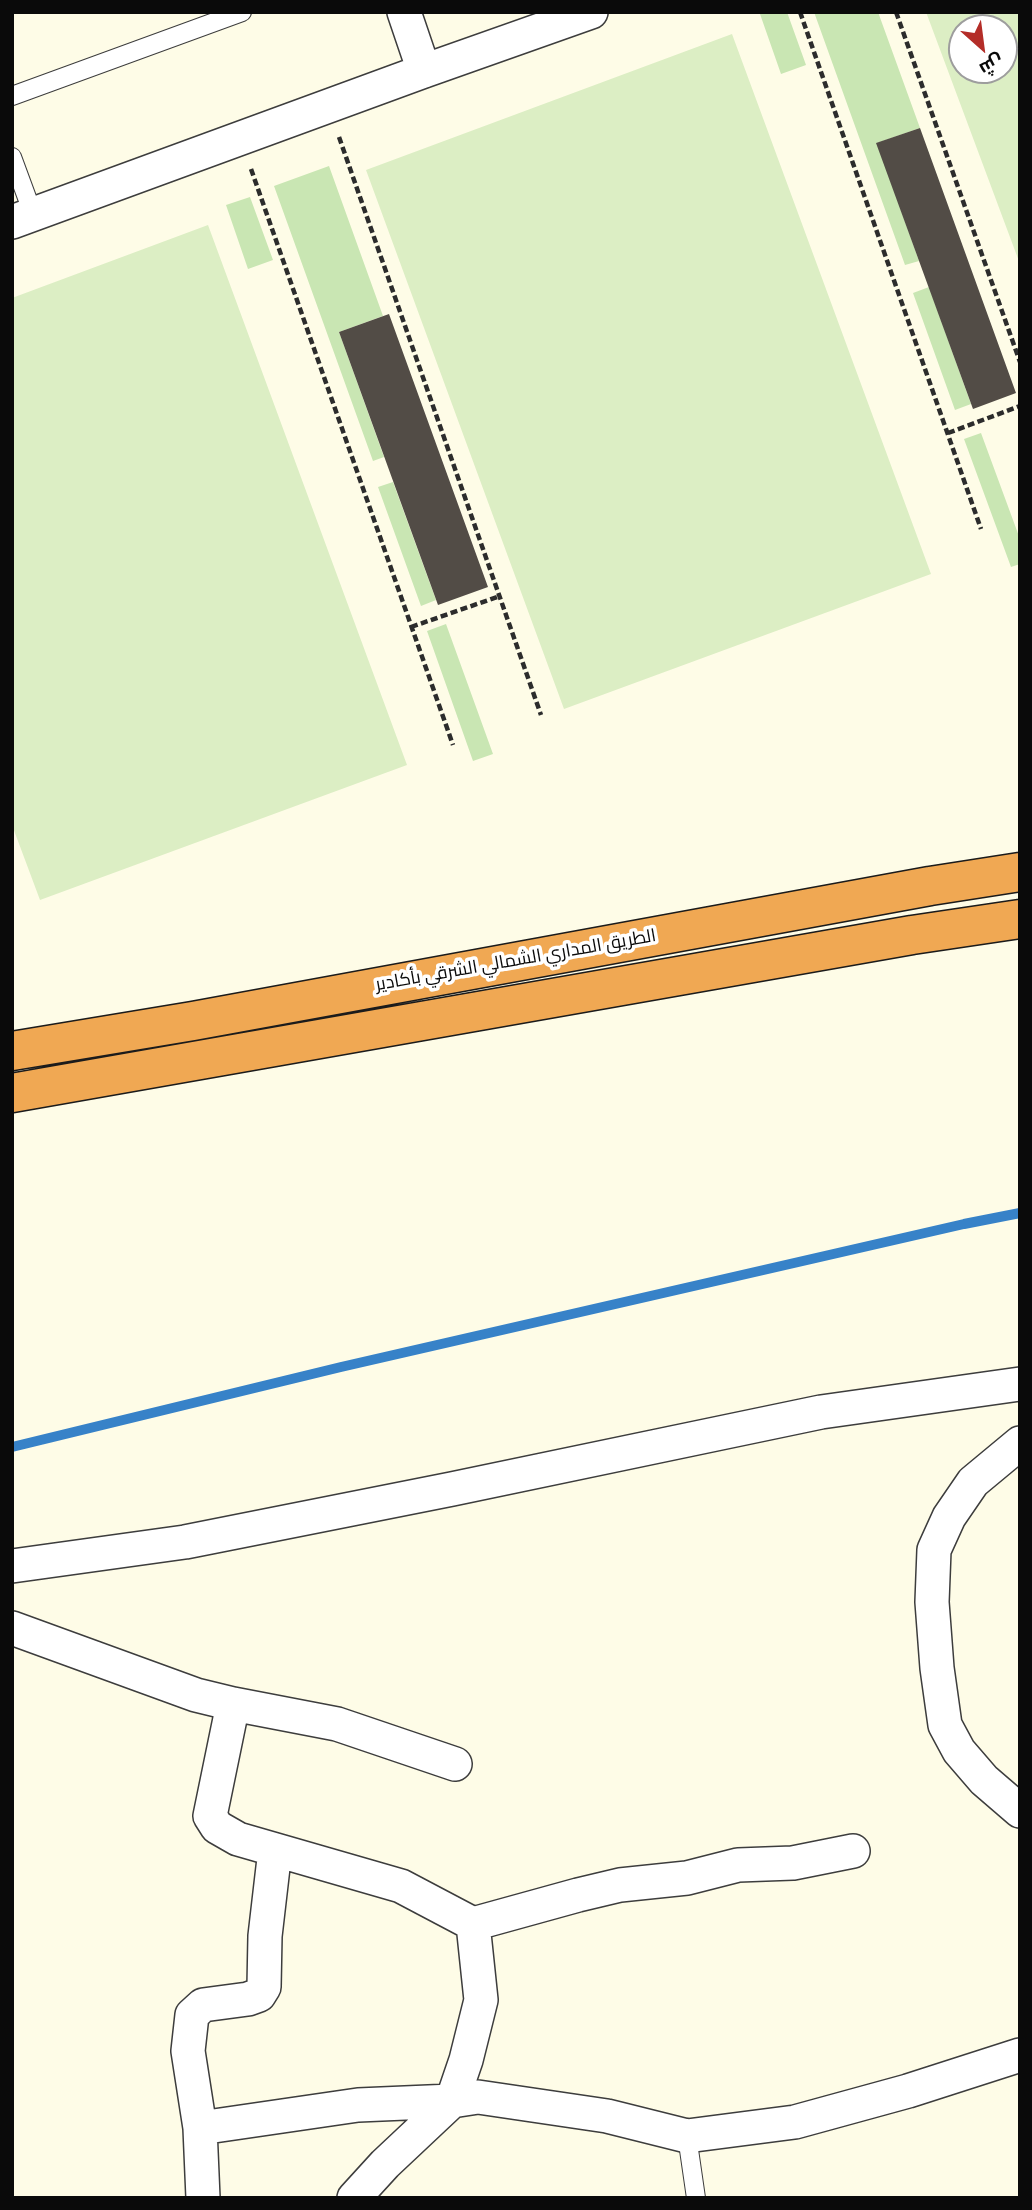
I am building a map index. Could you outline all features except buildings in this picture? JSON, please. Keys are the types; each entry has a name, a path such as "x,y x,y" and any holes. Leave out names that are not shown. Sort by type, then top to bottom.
{"highway":[{"name":"الطريق المداري الشمالي الشرقي بأكادير","path":"12,1051 193,1021 930,886 1020,872"},
{"path":"12,1093 899,937 1020,919"}],"street":[{"path":"404,12 424,71"},
{"path":"23,218 591,12"},
{"path":"12,1566 185,1542 821,1412 1015,1393"},
{"path":"1020,1443 972,1482 949,1517 934,1550 932,1602 945,1725 959,1751 984,1780 1020,1811"},
{"path":"12,1628 196,1695 337,1724 455,1764"},
{"path":"233,1704 210,1815 217,1827 238,1839 401,1886 473,1924 620,1885 687,1878 738,1864 793,1863 853,1851"},
{"path":"203,2198 200,2128 188,2051 192,2015 203,2005 259,1995 264,1987 265,1936 275,1850"},
{"path":"355,2198 385,2164 452,2101 466,2060 481,2000 473,1924"},
{"path":"200,2128 358,2105 452,2101 478,2097 607,2116 687,2136 795,2122 908,2091 1020,2055"}],"lane":[{"path":"12,96 242,12"},
{"path":"12,158 23,218"},
{"path":"687,2136 696,2198"}],"path":[{"path":"800,12 981,528"},
{"path":"896,12 1020,362"},
{"path":"329,106 541,715"},
{"path":"240,139 453,746"},
{"path":"948,433 1020,406"},
{"path":"411,627 500,596"}],"green space":[{"path":"787,12 806,65 781,74 760,14"},
{"path":"814,12 878,12 920,128 877,143 919,261 905,265"},
{"path":"926,12 1020,12 1020,264 953,84 1018,84 1018,14 948,14 948,71"},
{"path":"732,34 931,574 564,709 366,170"},
{"path":"329,166 383,316 339,332 384,457 373,461 274,186"},
{"path":"250,197 273,260 248,269 226,205"},
{"path":"208,225 407,765 40,900 12,825 12,298"},
{"path":"929,287 971,404 955,410 913,293"},
{"path":"981,433 1020,539 1020,564 1011,567 964,439"},
{"path":"393,482 436,600 421,606 378,487"},
{"path":"446,624 493,754 473,761 427,631"}],"waterway":[{"path":"12,1447 341,1367 1020,1213"}]}
